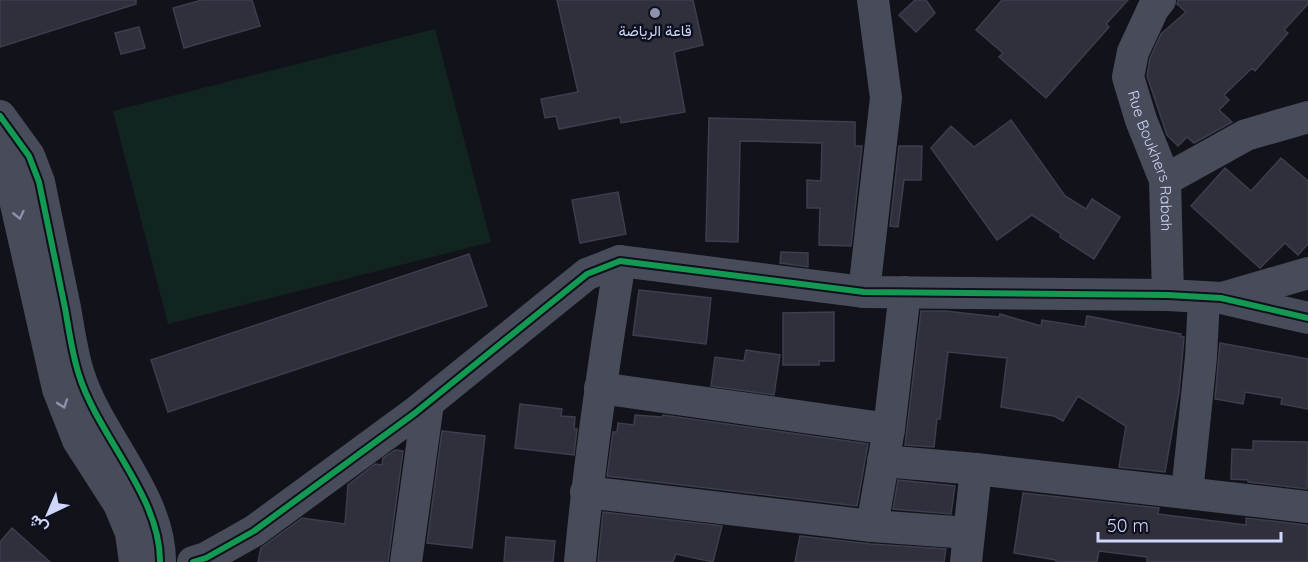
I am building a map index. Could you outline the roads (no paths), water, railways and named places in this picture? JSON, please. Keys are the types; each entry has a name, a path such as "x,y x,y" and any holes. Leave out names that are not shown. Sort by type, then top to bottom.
{"street":[{"path":"864,292 886,98 873,0"},
{"name":"Rue Boukhers Rabah","path":"1160,0 1153,9 1137,42 1128,77 1141,120 1165,180 1168,295"},
{"path":"0,116 29,156 39,182 79,375 98,419 126,464 146,503 160,548 160,562"},
{"path":"1165,180 1246,135 1308,117"},
{"path":"0,160 14,191 58,389 66,414 78,440 119,504 130,533 135,562"},
{"path":"580,562 586,492 620,261"},
{"path":"193,562 206,558 254,531 428,403 587,274 620,261 864,292 1168,295 1212,298 1308,318"},
{"path":"1212,298 1308,273"},
{"path":"872,526 889,429 900,323 906,292"},
{"path":"1187,493 1201,357 1212,298"},
{"path":"600,388 889,429"},
{"path":"406,562 428,403"},
{"path":"883,461 976,469 1308,507"},
{"path":"586,492 872,526 968,548 976,469"}],"place":[{"name":"قاعة الرياضة","path":"655,13"}]}
